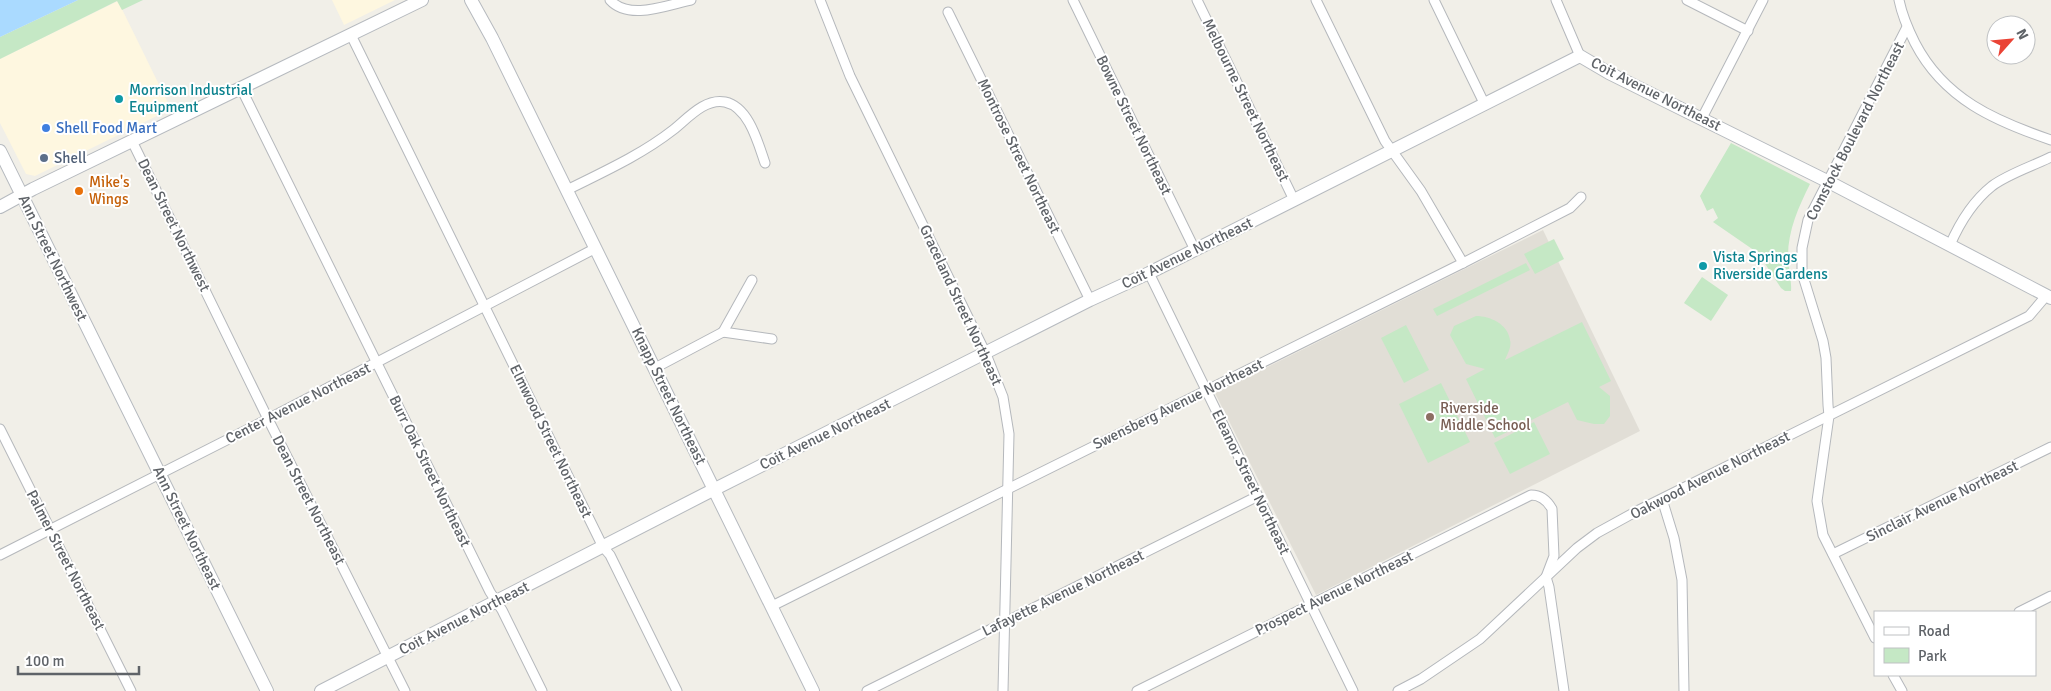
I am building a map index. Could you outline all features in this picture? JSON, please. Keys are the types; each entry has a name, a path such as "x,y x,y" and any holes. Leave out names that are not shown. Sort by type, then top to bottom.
{"street":[{"path":"0,207 422,0"},
{"path":"471,0 487,27"},
{"path":"482,0 487,27"},
{"path":"610,0 621,9 638,11 691,0"},
{"name":"Graceland Street Northeast","path":"820,0 850,76 986,354 1003,397 1008,427 1004,691"},
{"name":"Bowne Street Northeast","path":"1073,0 1195,250"},
{"name":"Melbourne Street Northeast","path":"1198,0 1294,200"},
{"path":"1316,0 1391,151 1421,191 1463,263"},
{"path":"1434,0 1485,105"},
{"path":"1556,0 1580,56"},
{"path":"1687,0 1748,31"},
{"path":"1702,118 1763,0"},
{"path":"1899,0 1907,27 1931,70 1950,90 1984,113 2051,140"},
{"name":"Montrose Street Northeast","path":"948,12 1090,300"},
{"name":"Knapp Street Northeast","path":"487,27 813,691"},
{"name":"Comstock Boulevard Northeast","path":"1874,636 1822,535 1817,501 1829,416 1826,358 1823,341 1802,273 1802,248 1808,220 1907,27"},
{"name":"Elmwood Street Northeast","path":"351,35 677,691"},
{"name":"Coit Avenue Northeast","path":"322,691 714,489 1580,56 1827,181 2048,297"},
{"name":"Burr Oak Street Northeast","path":"241,88 495,602 502,610 542,691"},
{"path":"567,190 643,151 701,107 718,101 727,102 742,112 758,143 765,163"},
{"name":"Dean Street Northwest","path":"132,141 215,309"},
{"name":"Ann Street Northwest","path":"0,151 106,366"},
{"path":"1950,245 1962,219 1974,203 1993,186 2051,157"},
{"name":"Swensberg Avenue Northeast","path":"772,606 1463,263 1570,208 1581,197"},
{"name":"Center Avenue Northeast","path":"0,555 268,419 596,248"},
{"name":"Eleanor Street Northeast","path":"1149,273 1354,691"},
{"path":"655,368 723,332 752,280"},
{"name":"Oakwood Avenue Northeast","path":"1398,691 1421,679 1480,639 1577,548 1597,533 2029,316 2048,297"},
{"name":"Dean Street Northeast","path":"215,309 268,419 405,691"},
{"path":"723,332 772,339"},
{"name":"Ann Street Northeast","path":"106,366 267,691"},
{"name":"Palmer Street Northeast","path":"0,429 131,691"},
{"name":"Sinclair Avenue Northeast","path":"1833,554 2051,447"},
{"name":"Prospect Avenue Northeast","path":"1136,691 1531,495 1539,496 1549,503 1552,509 1554,556 1546,577"},
{"name":"Lafayette Avenue Northeast","path":"867,691 1258,496"},
{"path":"1662,499 1674,538 1682,580 1684,691"},
{"path":"1546,577 1550,587 1564,691"},
{"path":"2021,611 2051,596"},
{"path":"1894,676 1902,691"}],"shaded area":[{"path":"332,0 395,0 344,25"},
{"path":"118,1 171,109 35,176 26,174 0,123 0,59"},
{"name":"Riverside Middle School","path":"1543,230 1640,431 1316,595 1215,393"}],"green space":[{"path":"78,0 143,0 122,10 117,1 0,59 0,37"},
{"path":"1731,143 1810,184 1798,210 1788,246 1791,291 1785,291 1781,288 1758,253 1713,222 1718,218 1713,208 1707,211 1700,196"},
{"path":"1554,239 1564,259 1535,274 1524,254"},
{"path":"1526,263 1530,270 1437,316 1433,309"},
{"path":"1702,277 1728,295 1711,321 1684,303"},
{"path":"1476,316 1498,322 1509,334 1510,348 1505,360 1582,322 1611,381 1599,387 1610,396 1610,416 1604,424 1577,420 1568,402 1495,438 1466,379 1485,369 1466,364 1450,335 1454,326"},
{"path":"1406,325 1429,370 1404,383 1381,338"},
{"path":"1441,383 1470,442 1428,463 1399,404"},
{"path":"1534,422 1550,454 1510,474 1494,443"}],"water":[{"path":"0,0 78,0 0,37"}],"place":[{"name":"Morrison Industrial Equipment","path":"119,99"},
{"name":"Shell Food Mart","path":"46,128"},
{"name":"Shell","path":"44,158"},
{"name":"Mike's Wings","path":"79,191"},
{"name":"Vista Springs Riverside Gardens","path":"1703,266"},
{"name":"Riverside Middle School","path":"1430,417"}]}
